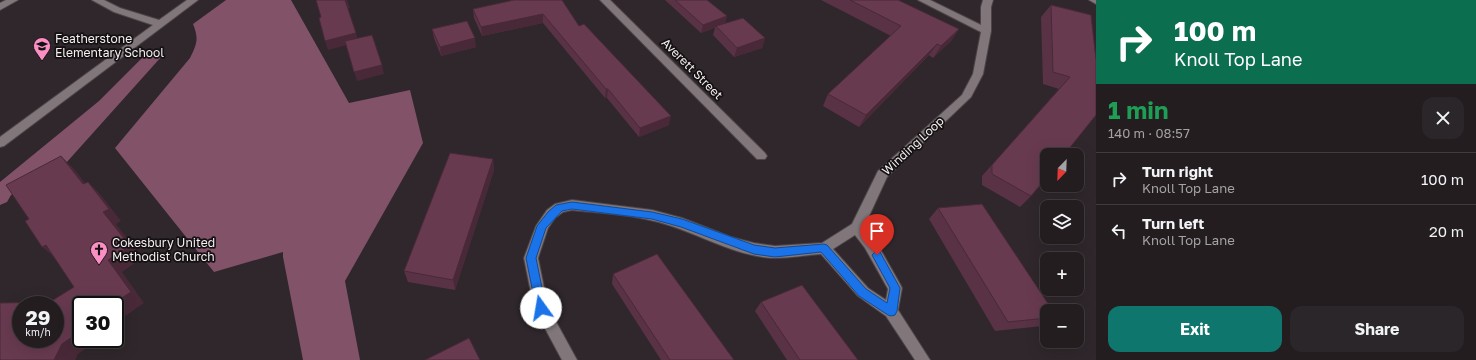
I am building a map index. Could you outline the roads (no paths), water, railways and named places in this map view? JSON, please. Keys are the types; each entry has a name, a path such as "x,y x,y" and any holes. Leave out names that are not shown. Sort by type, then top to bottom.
{"street":[{"path":"0,7 13,0"},
{"path":"97,0 117,10 161,24"},
{"path":"0,143 193,0"},
{"name":"Averett Street","path":"605,0 761,156"},
{"path":"923,0 986,31"},
{"name":"Winding Loop","path":"857,228 882,174 966,97 978,74 986,31 986,7 988,0"},
{"path":"570,360 541,308 531,258 542,226 559,208 572,206 652,216 682,223 754,249 775,252 824,248 857,228 870,244 895,288 891,311"},
{"path":"824,248 862,292 891,311 923,360"}],"place":[{"name":"Featherstone Elementary School","path":"42,61"},
{"name":"Cokesbury United Methodist Church","path":"99,265"}]}
